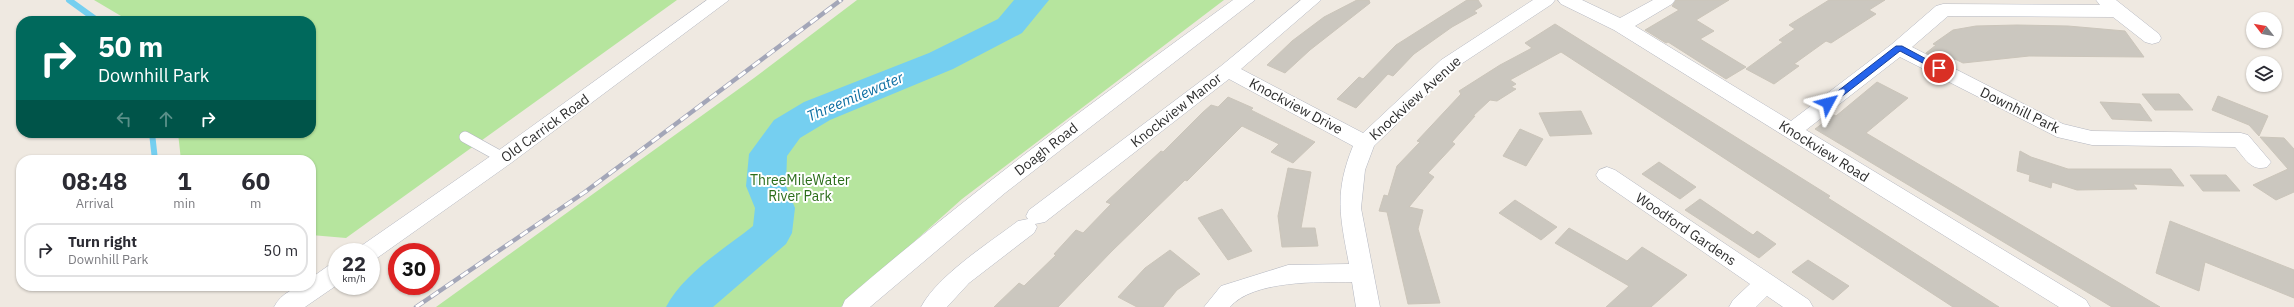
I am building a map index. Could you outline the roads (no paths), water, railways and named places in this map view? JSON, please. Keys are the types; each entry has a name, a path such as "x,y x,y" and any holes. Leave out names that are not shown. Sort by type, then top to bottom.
{"main road":[{"name":"Old Carrick Road","path":"380,244 503,158 718,0"},
{"name":"Doagh Road","path":"854,307 903,262 1068,130 1245,0"},
{"path":"316,287 328,279"},
{"path":"286,307 310,291"}],"street":[{"name":"Knockview Manor","path":"933,307 961,277 1228,70 1312,0"},
{"name":"Knockview Avenue","path":"1368,307 1350,208 1354,170 1365,143 1448,64 1546,0"},
{"name":"Knockview Road","path":"1567,0 1621,26 2078,307"},
{"path":"1621,26 1666,0"},
{"path":"1792,131 1899,48 1944,10 2111,5 2152,38"},
{"name":"Downhill Park","path":"1899,48 2057,130 2092,138 2241,140 2260,162"},
{"name":"Knockview Drive","path":"1228,70 1365,143"},
{"name":"Woodford Gardens","path":"1607,175 1801,307"},
{"path":"1216,307 1229,292 1288,274 1361,273"},
{"path":"1741,307 1766,283"}],"lane":[{"path":"465,137 503,158"}],"waterway":[{"path":"69,0 91,16"},
{"name":"Threemilewater","path":"687,307 706,287 772,233 775,208 766,186 768,154 787,129 817,111 941,61 1010,26 1032,0"},
{"path":"153,138 154,155"}],"railway":[{"path":"416,307 585,192 841,0"}],"park label":[{"name":"ThreeMileWater River Park","path":"800,188"}]}
